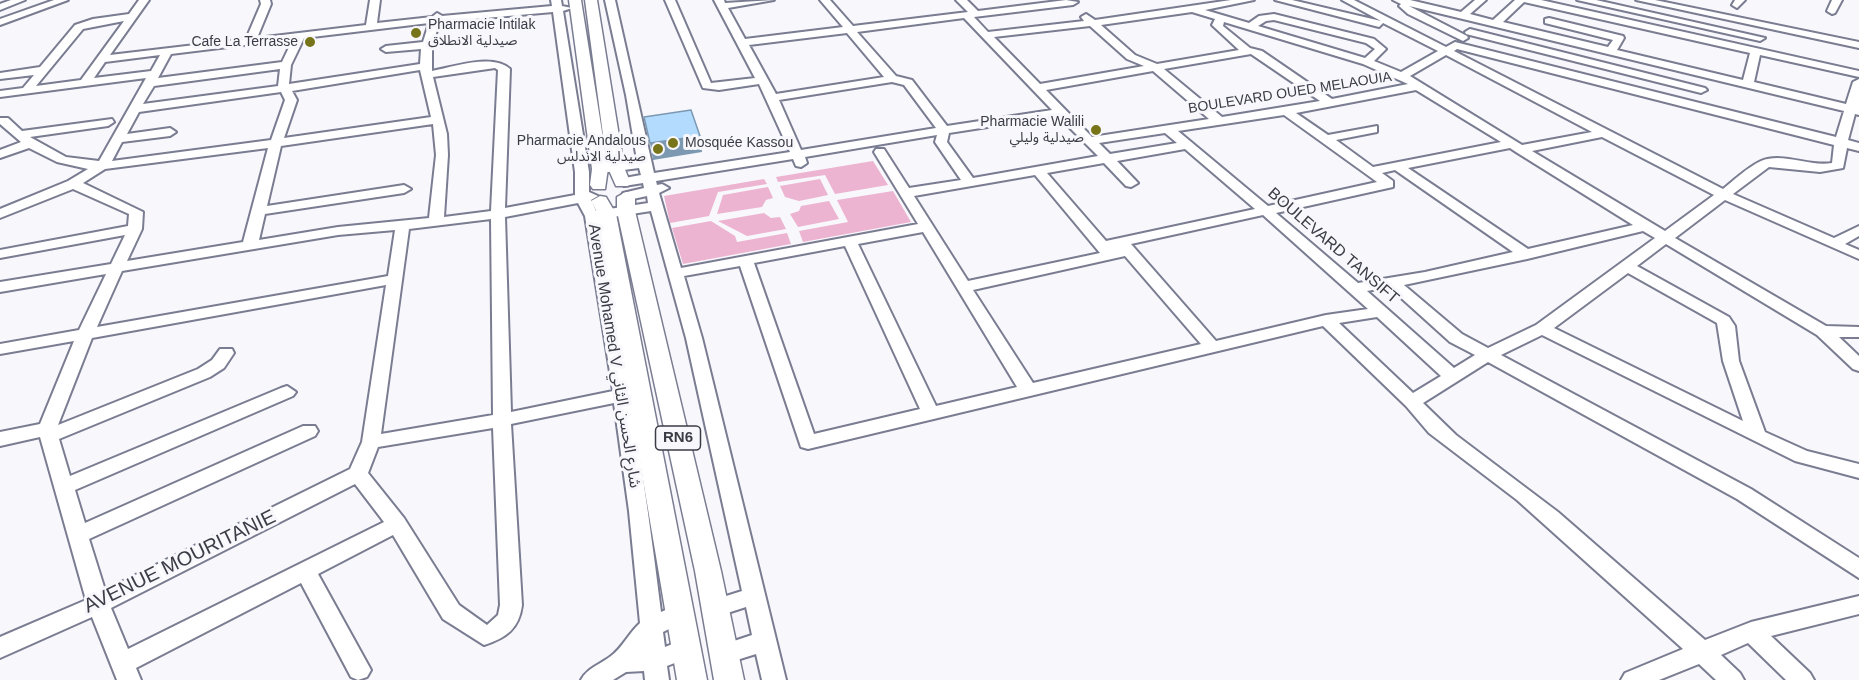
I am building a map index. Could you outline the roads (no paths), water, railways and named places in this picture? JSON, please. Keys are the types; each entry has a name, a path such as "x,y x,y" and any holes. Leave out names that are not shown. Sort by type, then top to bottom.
{"main road":[{"name":"RN6","path":"573,7 609,193 692,680"},
{"name":"RN6","path":"609,193 715,608 729,680"}],"street":[{"path":"0,7 21,0"},
{"path":"0,22 63,0"},
{"path":"85,83 144,0"},
{"path":"250,42 266,4 265,0"},
{"path":"371,27 375,0"},
{"path":"670,0 707,86 719,87 763,81"},
{"path":"769,0 721,3 772,98 800,160"},
{"path":"825,0 892,79"},
{"path":"961,0 986,35 1131,183"},
{"path":"1020,0 1029,7"},
{"path":"986,35 1192,9 1218,8 1250,0"},
{"path":"1280,0 1459,42 1701,90"},
{"path":"1347,0 1404,30"},
{"path":"1464,15 1481,0"},
{"path":"1496,23 1521,0"},
{"path":"1528,0 1859,74"},
{"path":"1582,0 1760,38"},
{"path":"1641,0 1859,45"},
{"path":"1689,10 1696,0"},
{"path":"1832,11 1837,0"},
{"path":"741,43 1072,1 1089,21 1131,57 1155,67 1219,121"},
{"path":"103,59 436,19 614,4 649,184 677,273 774,680"},
{"path":"1377,15 1403,4 1433,4 1482,20 1855,110"},
{"path":"1403,4 1604,133 1724,195 1859,255"},
{"path":"436,19 479,5 573,7"},
{"name":"Avenue Mohamed V شارع الحسن الثاني","path":"573,7 582,172 609,193 622,394 639,512 656,671"},
{"path":"1218,8 1250,27 1367,62 1402,76 1644,226 1823,331 1859,365"},
{"path":"1218,8 1219,28 1247,51"},
{"path":"1282,37 1318,9"},
{"path":"26,91 79,27 93,22 132,17"},
{"path":"1250,27 1269,17 1300,23 1377,45 1381,49 1367,62"},
{"path":"436,19 427,45 425,70 438,120 442,155 436,223"},
{"path":"1402,76 1459,42 1482,20"},
{"path":"1550,21 1619,39 1611,51"},
{"path":"282,88 286,65 300,36"},
{"path":"1459,42 1859,147"},
{"path":"386,49 427,45"},
{"path":"1036,88 1247,51 1258,53 1330,103"},
{"path":"1749,84 1756,51"},
{"path":"0,214 73,184 103,165 167,52"},
{"path":"0,94 85,83 152,79 286,65"},
{"path":"135,109 425,70 488,65 497,65 504,69 498,214 502,420 511,605 510,615 504,626 484,635 451,612 397,524 358,474 371,442 403,224"},
{"path":"0,76 42,70"},
{"path":"772,98 892,79 904,80 913,86 970,183"},
{"path":"1413,402 1487,355 1542,329 1770,163 1825,168 1838,165 1841,142 1855,110 1859,82"},
{"name":"BOULEVARD OUED MELAOUIA","path":"1088,141 1286,111 1418,86"},
{"path":"250,245 276,143 291,100 290,95 282,88"},
{"path":"964,287 1265,211 1388,184 1286,111"},
{"path":"800,160 880,152 1060,112"},
{"path":"4,121 24,140 69,164 103,165 438,120"},
{"path":"0,154 24,140 108,122"},
{"name":"BOULEVARD TANSIFT","path":"1167,128 1355,288 1452,376"},
{"path":"1325,139 1373,129"},
{"path":"118,139 170,132"},
{"path":"1371,171 1604,133"},
{"path":"0,287 338,231 436,223 498,214 649,184 942,137"},
{"path":"906,193 1187,145"},
{"path":"880,152 1028,390"},
{"path":"1397,166 1527,255"},
{"path":"1039,171 1107,251"},
{"path":"582,172 609,193"},
{"path":"73,184 136,213 135,229 86,332 48,433 98,604 126,672 304,571 397,524"},
{"path":"609,193 649,184"},
{"path":"259,211 404,189"},
{"path":"1355,288 1393,283 1527,255 1644,226"},
{"path":"677,273 927,227"},
{"path":"0,254 135,229"},
{"path":"1836,243 1859,230"},
{"path":"849,240 930,412"},
{"path":"1125,247 1212,347"},
{"path":"745,259 808,442 1326,320 1382,312"},
{"path":"1628,267 1702,306 1723,320 1727,326 1731,361 1757,436"},
{"path":"0,349 396,279"},
{"path":"1393,283 1456,338 1744,494 1859,569"},
{"path":"1326,320 1413,402 1423,418 1516,489 1597,556 1732,680"},
{"path":"1542,329 1757,436 1802,456 1859,471"},
{"path":"1823,331 1859,333"},
{"path":"0,439 48,433 204,373 218,364 226,353"},
{"path":"64,487 287,392"},
{"path":"371,442 502,420 622,394"},
{"path":"78,535 309,431"},
{"name":"AVENUE MOURITANIE","path":"0,648 98,604 358,474"},
{"path":"304,571 359,670"},
{"path":"715,608 754,596"},
{"path":"1633,680 1751,632 1859,605"},
{"path":"593,680 622,662 637,640 651,627 679,613"},
{"path":"1751,632 1802,680"},
{"path":"724,654 765,641"},
{"path":"622,662 656,671 687,648"}],"place":[{"name":"Pharmacie Intilak صيدلية الانطلاق","path":"416,33"},
{"name":"Cafe La Terrasse","path":"310,42"},
{"name":"Pharmacie Walili صيدلية وليلي","path":"1096,130"},
{"name":"Mosquée Kassou","path":"673,143"},
{"name":"Pharmacie Andalous صيدلية الاندلس","path":"658,149"}]}
